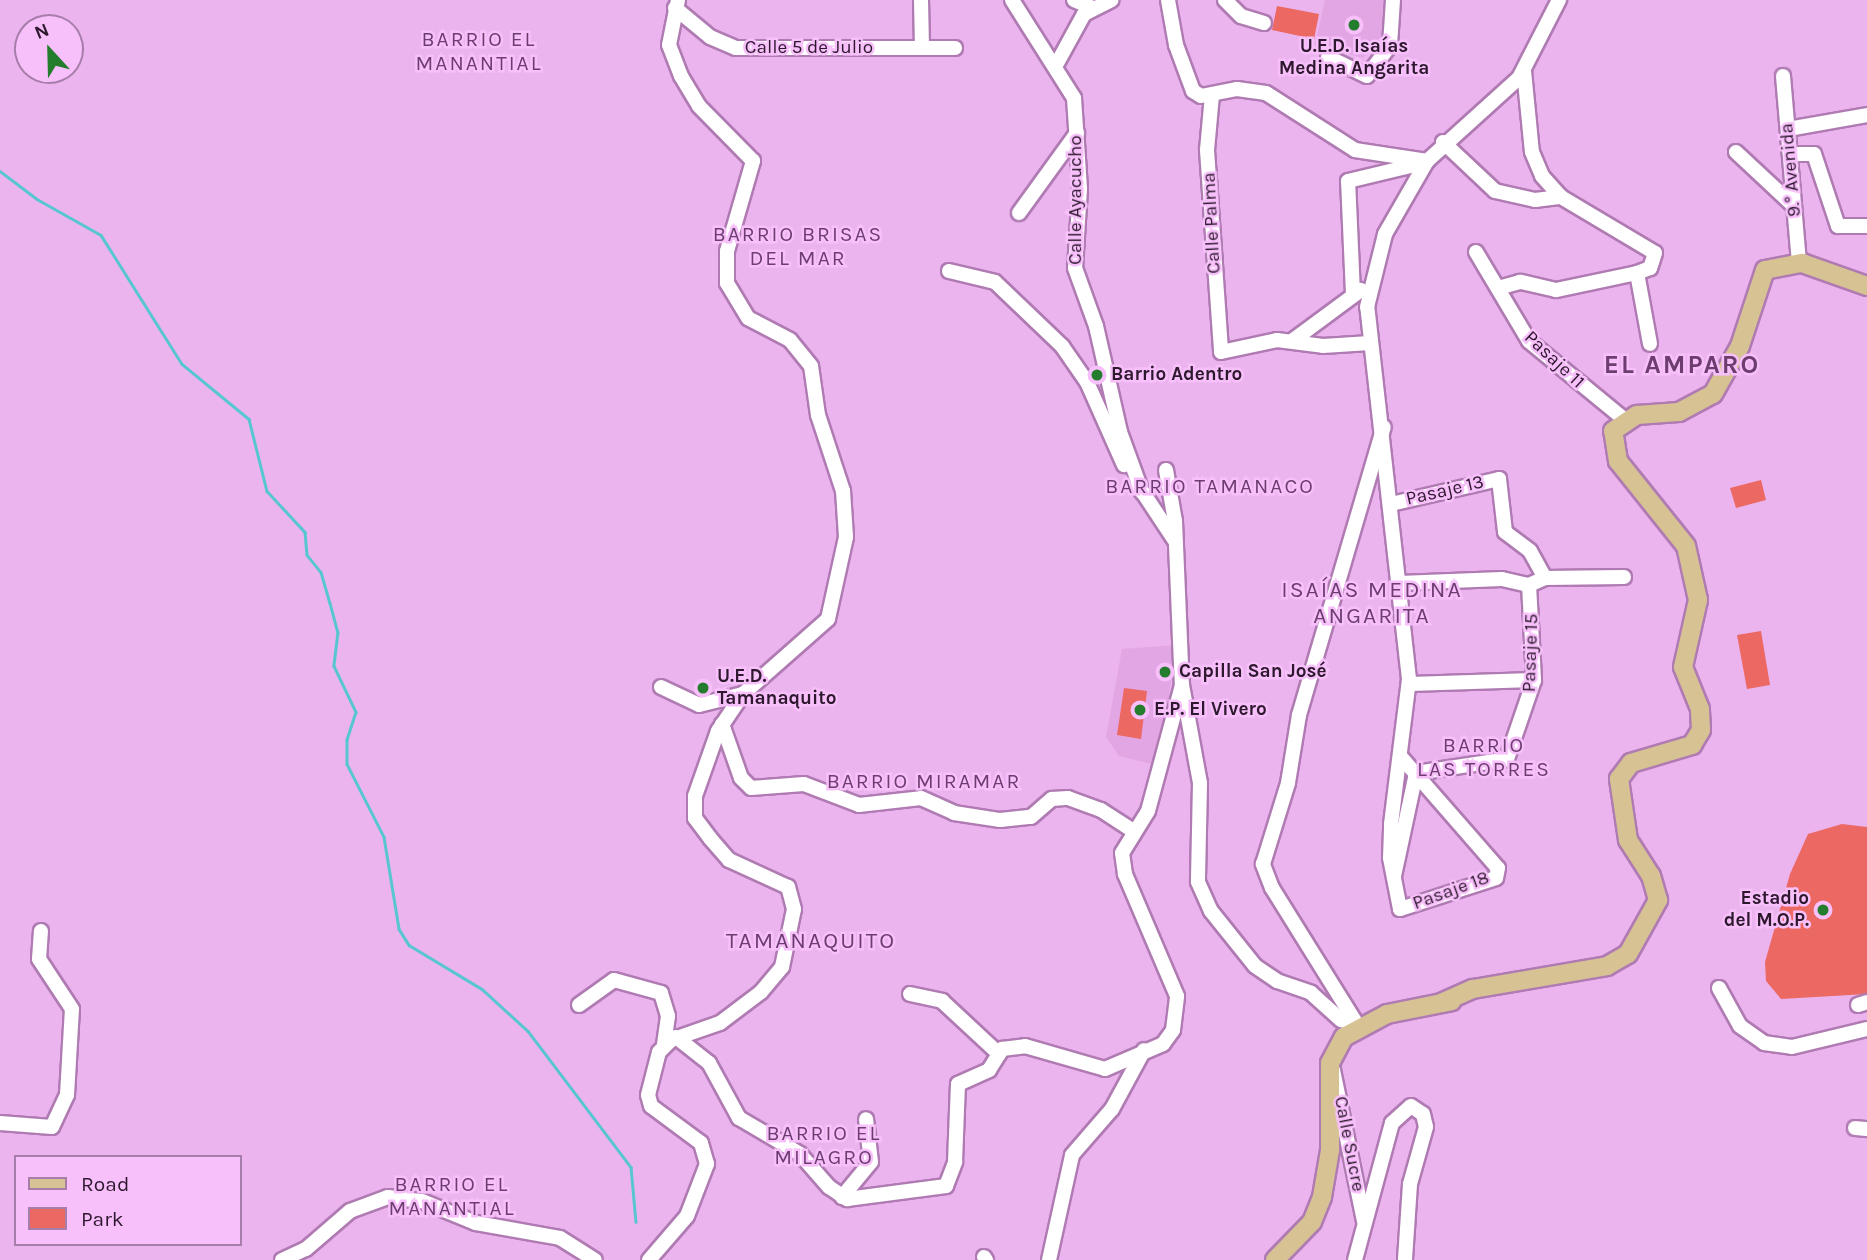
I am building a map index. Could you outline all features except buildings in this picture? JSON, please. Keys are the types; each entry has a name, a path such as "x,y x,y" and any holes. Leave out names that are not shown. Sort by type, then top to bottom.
{"main road":[{"path":"1275,1260 1312,1222 1322,1197 1330,1150 1330,1063 1358,1026 1488,987 1607,966 1628,954 1658,900 1651,876 1628,841 1620,772 1631,763 1692,745 1701,730 1700,709 1684,676 1699,609 1689,552 1615,454 1613,431 1624,419 1679,412 1713,394 1740,346 1759,275 1776,265 1799,263 1867,286"}],"street":[{"path":"921,0 922,47"},
{"name":"Calle Ayacucho","path":"1012,0 1074,98 1077,132 1074,268 1096,326 1120,432 1142,492"},
{"path":"1055,67 1085,3 1112,0"},
{"path":"1168,0 1190,85 1202,96 1237,89 1266,93 1355,150 1427,161"},
{"path":"1225,0 1241,16 1264,23"},
{"path":"1393,17 1405,0"},
{"path":"1394,877 1391,824 1409,684 1384,425 1370,342 1370,286 1385,234 1427,161 1443,142 1524,71 1559,0"},
{"path":"670,1041 720,1023 761,992 782,967 794,909 788,887 729,860 695,818 695,796 722,724 743,694 828,619 846,537 845,508 818,415 811,366 790,340 748,318 727,283 727,251 753,162 685,85 668,45 677,4"},
{"name":"Calle 5 de Julio","path":"677,4 710,37 736,48 955,48"},
{"path":"1501,287 1520,282 1556,290 1637,273 1654,263 1651,248 1561,197 1542,176 1532,152 1524,71"},
{"name":"9.° Avenida","path":"1783,76 1799,263"},
{"name":"Calle Palma","path":"1212,95 1207,150 1221,352 1292,341"},
{"path":"1788,129 1867,115"},
{"path":"1019,213 1077,132"},
{"path":"1443,142 1495,191 1535,200 1561,197"},
{"path":"1736,152 1794,206"},
{"path":"1790,154 1814,154 1838,226 1867,226"},
{"path":"1353,294 1348,181 1392,174 1427,161"},
{"name":"Pasaje 11","path":"1476,253 1501,287 1529,341 1624,419"},
{"path":"948,271 995,282 1062,346 1142,492 1175,542"},
{"path":"1637,273 1650,344"},
{"path":"1292,341 1353,294 1370,286"},
{"path":"1292,341 1323,346 1370,342"},
{"path":"1358,1026 1272,888 1263,864 1288,783 1299,715 1384,425"},
{"path":"1166,470 1175,542 1182,685 1200,783 1196,866 1211,911 1266,975 1311,993 1341,1020 1358,1026"},
{"name":"Pasaje 13","path":"1391,504 1499,479 1505,532 1530,551 1545,578"},
{"path":"1399,583 1502,579 1529,584 1545,578 1625,578"},
{"name":"Pasaje 15","path":"1416,773 1507,759 1534,680 1529,584"},
{"path":"1409,684 1534,680"},
{"path":"670,1041 709,1063 739,1118 800,1154 842,1197 928,1192 947,1186 955,1162 958,1084 989,1070 999,1054 1025,1046 1105,1069 1168,1040 1179,1006 1147,916 1125,874 1122,853 1132,830 1148,811 1182,685"},
{"path":"661,687 699,705 743,694"},
{"path":"722,724 741,778 751,788 804,784 859,805 921,798 954,813 1000,820 1031,817 1052,799 1068,798 1101,810 1132,830"},
{"path":"1394,877 1416,773 1401,757"},
{"name":"Pasaje 18","path":"1394,877 1400,909 1496,878 1497,868 1416,773"},
{"path":"0,1123 52,1127 67,1096 72,1009 39,960 41,930"},
{"path":"579,1005 614,981 661,993 668,1016 670,1041 649,1100 701,1143 707,1164 687,1216 649,1260"},
{"path":"1719,988 1740,1026 1764,1043 1792,1047 1867,1029"},
{"path":"909,994 943,1001 999,1054"},
{"path":"1049,1260 1072,1155 1112,1109 1144,1050"},
{"name":"Calle Sucre","path":"1330,1063 1365,1226"},
{"path":"1355,1260 1392,1123 1404,1108 1418,1108 1426,1127 1410,1184 1405,1260"},
{"path":"842,1197 871,1162 866,1119"},
{"path":"282,1260 306,1249 350,1211 388,1197 422,1201 476,1223 560,1238 595,1260"}],"shaded area":[{"name":"U.E.D. Isaías Medina Angarita","path":"1325,0 1389,0 1389,33 1363,58 1315,45"},
{"name":"E.P. El Vivero","path":"1176,645 1159,766 1119,756 1106,737 1122,649"}],"green space":[{"path":"1277,6 1319,14 1314,39 1272,30"},
{"path":"1761,480 1766,500 1736,508 1730,488"},
{"path":"1761,631 1770,685 1747,689 1737,635"},
{"path":"1124,688 1147,691 1141,739 1117,735"},
{"name":"Estadio del M.O.P.","path":"1842,824 1867,827 1867,994 1781,999 1766,981 1765,962 1790,874 1808,834"}],"waterway":[{"path":"0,171 37,199 101,235 182,364 249,419 267,491 305,532 307,555 321,572 338,632 334,666 356,712 347,740 347,764 384,837 399,929 409,945 482,989 528,1031 631,1167 636,1222"}],"place":[{"name":"U.E.D. Isaías Medina Angarita","path":"1354,25"},
{"name":"Barrio Adentro","path":"1097,375"},
{"name":"Capilla San José","path":"1165,672"},
{"name":"U.E.D. Tamanaquito","path":"703,688"},
{"name":"E.P. El Vivero","path":"1140,710"},
{"name":"Estadio del M.O.P.","path":"1823,910"}],"district":[{"name":"BARRIO EL MANANTIAL","path":"479,51"},
{"name":"BARRIO BRISAS DEL MAR","path":"798,246"},
{"name":"EL AMPARO","path":"1682,365"},
{"name":"BARRIO TAMANACO","path":"1210,486"},
{"name":"ISAÍAS MEDINA ANGARITA","path":"1372,603"},
{"name":"BARRIO LAS TORRES","path":"1484,757"},
{"name":"BARRIO MIRAMAR","path":"924,781"},
{"name":"TAMANAQUITO","path":"811,941"},
{"name":"BARRIO EL MILAGRO","path":"824,1145"},
{"name":"BARRIO EL MANANTIAL","path":"452,1196"}]}
